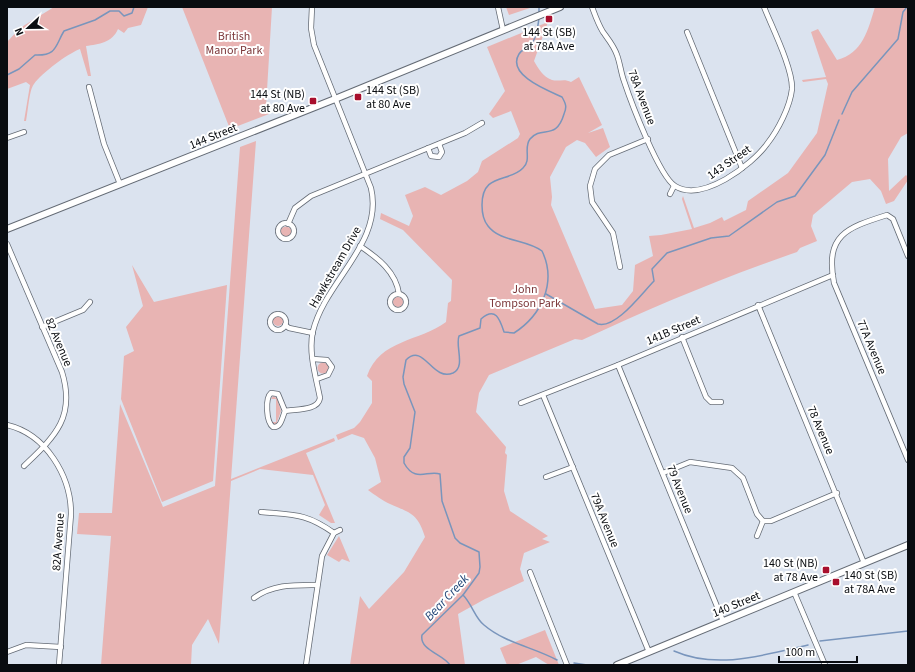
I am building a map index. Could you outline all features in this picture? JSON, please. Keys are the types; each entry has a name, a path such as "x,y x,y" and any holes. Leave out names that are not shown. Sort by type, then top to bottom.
{"main road":[{"name":"144 Street","path":"7,229 335,100 560,7"},
{"name":"140 Street","path":"617,665 908,545"}],"street":[{"name":"Hawkstream Drive","path":"285,411 315,406 319,403 320,398 313,359 313,333 326,299 368,232 373,212 373,197 314,42 311,24 312,7"},
{"path":"498,7 503,30"},
{"name":"78A Avenue","path":"592,7 601,28 617,55 623,80 661,170 674,186 680,189"},
{"name":"143 Street","path":"680,189 696,191 708,189 742,168 760,153 772,137 790,98 792,83 789,71 764,7"},
{"path":"687,32 742,168"},
{"path":"89,87 104,144 120,184"},
{"path":"288,224 295,208 303,201 477,128 482,123"},
{"path":"7,138 24,132"},
{"path":"620,267 613,233 592,202 590,186 595,168 609,155 648,140"},
{"path":"428,148 431,156 439,157 442,152 439,144"},
{"path":"670,194 674,186"},
{"name":"77A Avenue","path":"906,245 891,216 887,215 854,228 837,239 832,252 832,275 908,460"},
{"name":"82 Avenue","path":"7,244 62,372 66,397 60,426 54,436 24,466"},
{"path":"906,245 908,256"},
{"path":"360,246 387,268 398,284 399,294"},
{"name":"141B Street","path":"521,403 618,365 832,275"},
{"path":"42,327 83,310 90,302"},
{"name":"78 Avenue","path":"758,305 837,493 864,563"},
{"path":"285,326 313,333"},
{"path":"682,337 706,396 711,402 721,402"},
{"path":"313,359 327,360 332,367 328,375 317,379"},
{"name":"79 Avenue","path":"618,365 723,621"},
{"path":"275,392 278,394 285,411 279,425 276,428 271,426 269,419 268,397 270,394 275,392"},
{"name":"79A Avenue","path":"543,395 649,652"},
{"path":"7,424 32,436 44,447"},
{"name":"82A Avenue","path":"44,447 62,473 70,502 59,665"},
{"path":"663,473 690,462 732,468 743,478 757,514 763,521 771,521 837,493"},
{"path":"546,477 573,467"},
{"path":"262,512 305,516 320,523 334,533"},
{"path":"757,536 763,521"},
{"path":"306,665 322,556 334,533 340,530"},
{"path":"530,572 567,665"},
{"path":"254,598 264,591 283,586 318,585"},
{"path":"794,592 825,665"},
{"path":"7,652 26,644 61,647"}],"green space":[{"path":"54,7 148,7 141,25 128,28 124,33 118,29 109,40 86,46 91,76 88,76 80,49 62,59 49,69 32,87 26,121 24,121 30,85 26,82 7,89 7,42 20,28"},
{"name":"British Manor Park","path":"182,7 272,7 266,107 269,114 230,129"},
{"path":"506,7 533,7 509,15"},
{"name":"John Tompson Park","path":"875,7 908,7 908,133 901,137 888,159 889,191 906,175 908,180 894,201 886,204 881,191 870,179 852,182 813,215 811,226 817,241 800,248 797,252 715,282 582,340 575,339 489,375 479,393 476,412 506,447 505,453 507,455 504,491 510,511 548,536 542,539 550,542 524,553 520,569 524,581 485,599 458,614 465,665 350,665 360,596 369,609 404,572 425,537 420,523 413,515 385,501 368,490 381,482 375,458 364,438 352,434 338,440 336,435 354,428 360,422 372,403 372,381 367,376 373,364 381,355 391,348 435,329 446,322 448,303 451,301 452,280 403,230 380,219 381,213 409,226 413,216 405,195 425,187 441,195 467,181 478,172 482,161 518,138 520,134 511,111 493,118 489,114 505,91 487,47 548,22 534,61 543,75 549,79 557,81 566,80 571,82 579,77 602,125 588,133 603,128 610,147 596,157 585,143 577,140 566,147 550,177 552,197 551,205 595,309 622,305 633,291 635,265 653,256 649,236 692,229 682,199 683,196 694,228 722,217 724,221 746,210 748,201 788,173 817,133 828,84 826,79 803,82 802,80 826,77 811,32 818,29 837,60 846,57 859,46 863,40"},
{"path":"256,141 231,479 334,438 335,441 306,453 335,523 331,523 319,515 325,505 313,475 260,469 231,481 219,644 208,619 192,645 191,665 101,665 111,536 77,534 79,513 112,513 120,404 163,507 215,486 240,147"},
{"path":"284,227 288,227 290,228 290,236 284,237 281,234 281,230"},
{"path":"132,265 154,302 227,285 213,481 162,502 121,399 124,356 134,351 126,327 143,306"},
{"path":"396,297 400,297 403,302 400,307 396,307 393,304 393,300"},
{"path":"278,316 283,321 278,326 273,321"},
{"path":"323,362 327,364 329,368 327,372 323,374 319,372 317,368 319,364"},
{"path":"273,396 277,398 281,411 276,425 273,425 272,422 276,422 276,399 271,399"},
{"path":"339,536 350,562 342,559 339,562 327,555"},
{"path":"545,630 559,665 549,665 536,657 516,665 507,665 500,648"}],"waterway":[{"path":"7,75 19,69 35,55 48,54 51,52 57,45 64,31 95,20 110,11 119,11 124,16 132,13 134,7"},
{"name":"Bear Creek","path":"539,7 539,14"},
{"path":"842,114 852,92 898,39 903,12 907,7"},
{"name":"Bear Creek","path":"450,665 447,661 424,644 422,635 463,595 479,573 479,552 460,543 455,538 442,501 440,474 412,473 404,463 404,457 410,448 415,412 404,384 403,377 406,360 412,356 418,356 439,372 446,374 453,373 457,370 460,361 459,336 480,328 481,319 490,314 497,316 504,332 514,333 524,326 532,317 544,297 548,274 542,251 528,244 506,238 493,231 485,221 482,205 486,187 497,180 517,173 523,168 527,161 527,146 530,139 539,133 553,130 557,127 561,122 566,109 562,97 531,81 518,69 517,62 519,54 535,39 539,18"},
{"path":"546,294 598,324 605,324 613,321 628,309 654,281 652,269 667,253 711,238 729,236 777,202 795,196 825,155 839,120"},
{"path":"463,595 481,622 492,631 510,641 557,660"},
{"path":"820,641 908,631"},
{"path":"674,651 690,657 724,660 741,659 775,653 808,645"},
{"path":"574,663 587,665"}],"place":[{"name":"144 St (SB) at 78A Ave","path":"549,19"},
{"name":"144 St (SB) at 80 Ave","path":"358,97"},
{"name":"144 St (NB) at 80 Ave","path":"313,101"},
{"name":"140 St (NB) at 78 Ave","path":"826,570"},
{"name":"140 St (SB) at 78A Ave","path":"836,582"}]}
